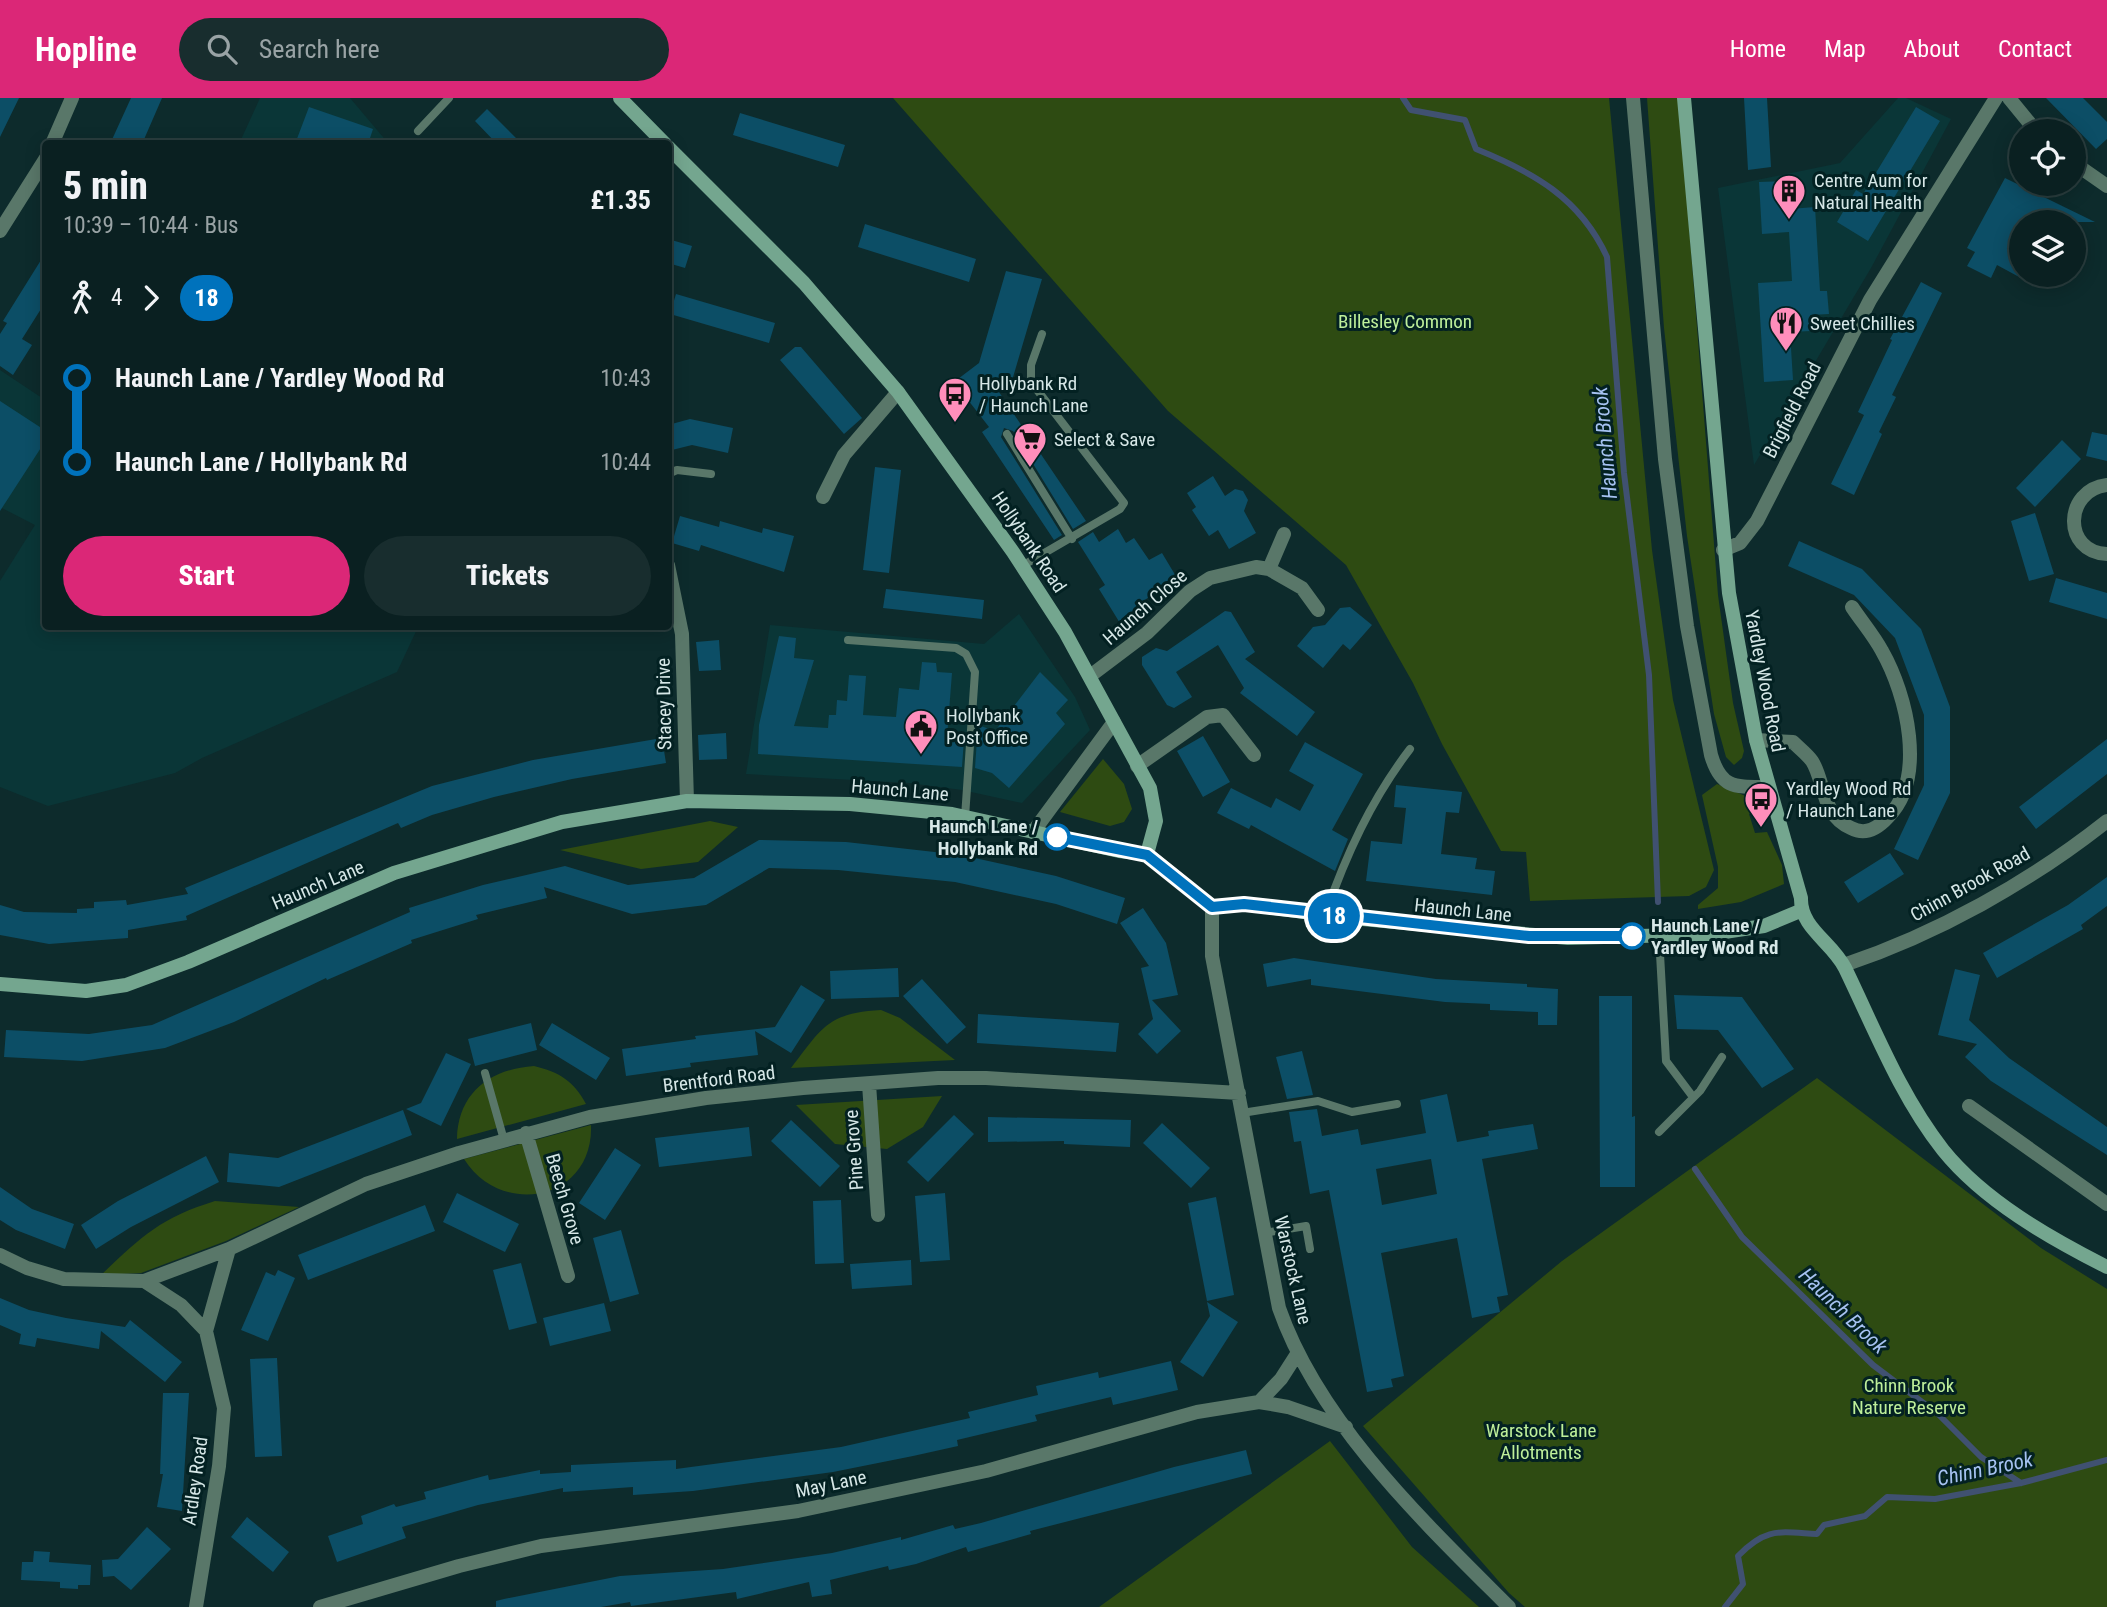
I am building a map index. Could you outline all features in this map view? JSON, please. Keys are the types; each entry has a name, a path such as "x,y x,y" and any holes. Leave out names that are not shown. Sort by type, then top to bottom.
{"street":[{"path":"54,140 72,98"},
{"name":"Hollybank Road","path":"620,98 662,140"},
{"path":"1633,98 1665,459 1687,626 1711,755 1717,775 1725,783 1768,787"},
{"name":"Yardley Wood Road","path":"1684,98 1723,550 1741,668 1756,740 1796,880 1800,911"},
{"name":"Brigfield Road","path":"1723,550 1740,543 1757,521 1870,300 1996,98"},
{"path":"2009,98 2026,119"},
{"name":"Hollybank Road","path":"672,150 804,283 898,393 1022,566 1090,676 1138,766 1156,809 1147,855"},
{"path":"0,232 42,164"},
{"path":"2086,171 2107,186"},
{"path":"823,497 844,455 898,393"},
{"path":"2107,485 2093,488 2083,495 2073,515 2073,526 2083,544 2092,551 2107,554"},
{"path":"1284,534 1269,569 1302,589 1318,610"},
{"name":"Haunch Close","path":"1090,676 1147,633 1190,591 1210,578 1255,567 1269,569"},
{"name":"Stacey Drive","path":"672,585 682,635 687,801"},
{"path":"1756,740 1793,742 1813,763 1820,791 1838,820 1852,829 1870,831 1879,827 1899,804 1905,789 1911,734 1883,652 1852,607"},
{"path":"1138,766 1207,717 1215,715 1223,715 1254,755"},
{"path":"1033,832 1114,722"},
{"name":"Haunch Lane","path":"0,984 86,991 126,985 188,962 394,873 562,822 687,801 850,804 965,817 1147,855 1212,907 1244,904 1529,936 1711,934 1763,926 1800,911"},
{"name":"Chinn Brook Road","path":"1844,965 1945,922 2032,874 2107,821"},
{"name":"Warstock Lane","path":"1212,907 1212,956 1264,1233 1279,1308 1297,1354 1346,1427 1402,1496 1509,1607"},
{"path":"1800,911 1844,965 1896,1075 1944,1151 1995,1198 2077,1252 2107,1267"},
{"name":"Brentford Road","path":"0,1255 64,1279 144,1281 229,1248 366,1184 526,1133 590,1117 706,1098 869,1084 986,1078 1239,1093"},
{"name":"Pine Grove","path":"869,1084 878,1215"},
{"path":"1969,1106 2107,1204"},
{"name":"Beech Grove","path":"526,1133 568,1276"},
{"path":"206,1331 229,1248"},
{"path":"144,1281 181,1305 206,1331"},
{"name":"Ardley Road","path":"195,1607 219,1466 224,1408 206,1331"},
{"path":"1259,1402 1281,1379 1297,1354"},
{"name":"May Lane","path":"320,1607 459,1566 541,1546 798,1511 986,1471 1197,1412 1259,1402 1288,1407 1346,1427"}],"lane":[{"path":"418,131 449,98"},
{"path":"1022,566 1121,509 1124,503 1031,382 1031,365 1042,334"},
{"path":"1007,434 1072,539"},
{"path":"672,472 677,470 711,474"},
{"path":"848,640 956,648 972,661 975,672 965,817"},
{"path":"1325,915 1348,851 1391,774 1410,749"},
{"path":"1659,936 1666,1061 1693,1097"},
{"path":"1659,1132 1693,1097 1722,1056"},
{"path":"485,1073 504,1140"},
{"path":"1242,1114 1318,1101 1352,1112 1397,1104"},
{"path":"1264,1233 1306,1226 1310,1249"}],"shaded area":[{"path":"260,98 350,98 385,140 241,140"},
{"path":"1898,98 1906,98 1951,119 1871,268 1754,465 1718,188 1840,163"},
{"path":"0,370 42,398 42,630 417,630 397,672 202,758 175,773 48,806 0,787 0,581 35,525 0,507"},
{"path":"1019,614 1075,697 1090,730 1022,803 962,790 909,783 746,774 770,625 984,644"}],"green space":[{"name":"Billesley Common","path":"893,98 1609,98 1652,550 1673,700 1714,870 1706,887 1689,896 1530,901 1526,852 1501,851 1442,744 1413,683 1346,565 1168,411"},
{"path":"1647,98 1679,98 1718,595 1733,703 1744,751 1742,758 1734,765 1726,757 1714,714 1687,536 1664,328"},
{"path":"1103,759 1124,784 1132,809 1124,822 1110,826 1060,812"},
{"path":"1717,784 1755,800 1758,808 1749,814 1755,833 1767,832 1782,865 1784,884 1741,902 1698,909 1698,905 1718,888 1718,867 1702,795"},
{"path":"710,821 738,827 698,862 641,869 560,850"},
{"path":"881,1010 900,1018 955,1060 791,1068 827,1025 849,1015"},
{"path":"534,1066 565,1079 586,1104 457,1139 463,1109 479,1086 504,1072"},
{"name":"Chinn Brook Nature Reserve","path":"1817,1078 2041,1248 2107,1289 2107,1607 1525,1607 1509,1593 1363,1426 1562,1261"},
{"path":"942,1096 923,1127 887,1149 835,1144 796,1105"},
{"path":"591,1125 588,1150 578,1170 562,1185 543,1193 522,1194 500,1190 480,1178 464,1159"},
{"path":"215,1201 299,1207 226,1241 141,1273 101,1275 152,1230 180,1214"},
{"path":"1330,1441 1412,1547 1479,1607 1099,1607"}],"building":[{"path":"0,98 19,98 0,137"},
{"path":"131,98 162,98 144,140 112,140"},
{"path":"1744,98 1767,98 1771,167 1748,170"},
{"path":"2046,98 2083,98 2107,122 2107,139 2096,149 2086,139 2086,119 2067,119"},
{"path":"309,107 373,129 369,140 297,140"},
{"path":"1916,107 1940,121 1868,241 1837,222 1856,190 1863,194"},
{"path":"487,109 518,140 493,140 475,121"},
{"path":"740,113 845,145 838,167 733,135"},
{"path":"2005,178 2009,180 2009,196 2042,196 2070,210 2009,210 2009,272 1997,265 1991,278 1967,266 1975,252 1967,248"},
{"path":"1789,181 1790,209 1815,207 1820,291 1827,291 1829,314 1810,315 1811,331 1790,332 1793,380 1764,382 1758,283 1792,281 1789,232 1762,234 1759,182"},
{"path":"865,224 976,259 969,282 858,247"},
{"path":"672,240 692,246 685,268 672,264"},
{"path":"42,258 42,307 22,339 32,345 13,375 0,366 0,334 7,323 3,321"},
{"path":"1006,271 1042,279 1011,384 999,392 1086,521 1073,529 1013,431 1004,428 1001,437 1062,535 1054,540 982,432 989,427 954,382 979,363"},
{"path":"1921,282 1942,293 1892,395 1896,397 1879,432 1882,434 1854,495 1831,484 1864,415 1858,412 1892,340 1890,339"},
{"path":"676,294 775,323 769,343 672,315"},
{"path":"795,347 801,347 862,418 844,434 780,360"},
{"path":"0,401 42,428 42,446 0,511"},
{"path":"690,419 733,428 728,453 692,445 672,450 672,424"},
{"path":"2092,432 2107,435 2107,461 2086,456"},
{"path":"2062,440 2081,459 2035,507 2016,488"},
{"path":"875,467 901,470 889,573 863,570"},
{"path":"1213,476 1225,496 1235,489 1243,491 1248,500 1244,511 1256,533 1229,549 1218,530 1209,536 1192,510 1196,507 1187,493"},
{"path":"2035,513 2054,574 2029,581 2011,521"},
{"path":"680,516 719,527 720,521 762,533 763,528 794,536 784,572 701,545 699,551 672,543"},
{"path":"1118,529 1126,543 1134,538 1149,560 1162,553 1177,578 1136,606 1142,615 1140,623 1130,630 1123,628 1099,589 1105,585 1078,542 1093,532 1099,542"},
{"path":"1799,541 1862,569 1921,629 1950,707 1950,793 1918,860 1894,849 1924,785 1924,715 1895,638 1854,595 1788,566"},
{"path":"2056,578 2107,593 2107,619 2049,602"},
{"path":"886,589 984,600 982,619 883,608"},
{"path":"1350,607 1372,625 1350,650 1343,644 1323,668 1297,646 1313,627 1325,625 1340,608"},
{"path":"1225,611 1231,612 1255,652 1245,659 1315,712 1297,736 1240,693 1244,688 1218,645 1176,672 1192,697 1174,708 1167,705 1142,665 1142,657 1156,648 1167,651"},
{"path":"779,636 796,638 794,658 814,660 794,726 828,728 829,715 836,715 837,700 847,701 849,675 866,676 863,715 896,717 899,688 919,690 922,662 936,663 937,672 952,673 947,737 964,739 962,767 758,754 759,725"},
{"path":"719,640 721,670 699,671 696,642"},
{"path":"1040,672 1068,700 1056,713 1065,724 1009,788 992,773 975,768 978,725 995,731"},
{"path":"726,733 727,759 699,760 698,735"},
{"path":"1203,736 1230,782 1203,797 1177,751"},
{"path":"662,738 666,763 572,779 494,797 432,815 401,828 398,823 186,916 187,920 128,930 128,938 49,944 0,935 0,905 24,912 77,913 77,909 94,908 94,902 126,900 127,905 188,894 185,888 432,786 533,760"},
{"path":"2107,739 2107,774 2036,829 2019,807"},
{"path":"1305,742 1363,774 1332,830 1348,839 1335,871 1251,825 1249,829 1217,813 1231,788 1271,808 1276,798 1300,811 1314,785 1289,771"},
{"path":"1396,785 1462,792 1459,813 1446,812 1441,854 1477,858 1475,869 1495,871 1492,895 1366,881 1371,841 1402,844 1406,808 1394,807"},
{"path":"759,840 846,842 961,855 1056,876 1125,898 1117,924 1056,904 955,882 838,870 769,868 706,905 632,914 544,887 547,898 476,915 478,919 411,940 412,943 327,980 326,978 234,1022 165,1048 82,1061 4,1057 6,1030 89,1034 152,1025 410,912 409,908 483,885 565,866 628,885 694,878"},
{"path":"1890,853 1904,874 1858,903 1844,882"},
{"path":"2107,877 2107,906 2081,925 2083,929 1997,978 1983,953 2068,905"},
{"path":"1143,908 1166,943 1178,995 1152,1000 1181,1031 1157,1054 1138,1034 1153,1019 1141,968 1149,966 1120,923"},
{"path":"1294,958 1436,979 1527,984 1527,987 1558,989 1557,1025 1538,1025 1538,1012 1490,1010 1490,1004 1445,1002 1311,985 1311,979 1267,987 1263,964"},
{"path":"898,968 899,997 831,999 830,971"},
{"path":"1955,969 1980,975 1969,1020 2009,1058 2107,1127 2107,1155 1991,1081 1965,1057 1977,1044 1938,1035"},
{"path":"922,979 966,1027 947,1044 903,996"},
{"path":"801,985 825,1000 791,1053 755,1031 758,1055 690,1063 691,1067 626,1076 622,1049 696,1039 695,1036 775,1027"},
{"path":"1674,995 1742,997 1794,1069 1762,1088 1718,1030 1677,1029"},
{"path":"1599,996 1632,996 1635,1187 1600,1187"},
{"path":"978,1014 1119,1023 1116,1052 977,1043"},
{"path":"531,1023 537,1050 475,1066 468,1039"},
{"path":"552,1023 610,1058 596,1080 539,1045"},
{"path":"1302,1051 1313,1095 1287,1099 1276,1057"},
{"path":"446,1053 471,1064 441,1126 406,1109 421,1103"},
{"path":"1447,1094 1457,1142 1489,1136 1488,1131 1533,1124 1538,1149 1482,1159 1508,1295 1497,1297 1500,1312 1472,1318 1457,1238 1381,1253 1404,1376 1391,1379 1393,1387 1367,1392 1329,1190 1310,1194 1301,1141 1294,1142 1289,1112 1317,1109 1322,1136 1358,1129 1361,1145 1426,1133 1420,1100","holes":["1431,1159 1437,1194 1382,1205 1376,1169"]},
{"path":"403,1110 412,1135 279,1187 227,1182 229,1153 278,1158"},
{"path":"954,1115 974,1134 928,1182 907,1162"},
{"path":"988,1117 1131,1120 1130,1147 1064,1144 1064,1141 988,1142"},
{"path":"791,1120 840,1166 820,1187 771,1141"},
{"path":"1162,1123 1210,1168 1191,1188 1143,1143"},
{"path":"749,1127 752,1156 659,1167 655,1138"},
{"path":"615,1148 641,1165 605,1220 579,1203"},
{"path":"206,1156 219,1182 131,1227 96,1249 81,1225 118,1201"},
{"path":"0,1187 32,1209 74,1224 65,1249 16,1230 0,1220"},
{"path":"457,1193 519,1224 505,1252 443,1222"},
{"path":"945,1193 950,1260 920,1262 915,1196"},
{"path":"1216,1197 1234,1295 1207,1301 1188,1203"},
{"path":"841,1200 844,1263 815,1264 813,1201"},
{"path":"425,1205 435,1231 308,1280 298,1255"},
{"path":"621,1230 639,1294 610,1302 593,1238"},
{"path":"911,1260 912,1285 852,1289 850,1264"},
{"path":"521,1263 537,1323 509,1330 493,1270"},
{"path":"278,1270 295,1278 268,1341 241,1330 266,1272 275,1276"},
{"path":"0,1298 29,1310 66,1318 125,1327 130,1320 182,1362 165,1382 101,1331 99,1349 37,1338 35,1347 19,1344 21,1334 0,1325"},
{"path":"1207,1302 1238,1322 1203,1377 1180,1362 1210,1316"},
{"path":"604,1303 611,1331 550,1346 543,1318"},
{"path":"277,1358 282,1456 255,1457 250,1359"},
{"path":"1171,1361 1178,1390 1113,1405 1111,1397 1035,1415 1037,1421 957,1440 958,1446 913,1456 833,1472 693,1491 633,1495 633,1487 563,1492 563,1488 478,1505 402,1527 406,1538 337,1562 328,1536 363,1524 361,1516 394,1504 396,1507 426,1499 424,1492 488,1475 489,1480 540,1470 540,1474 571,1472 571,1465 676,1460 676,1469 841,1447 970,1418 968,1412 1038,1395 1036,1386 1098,1372 1099,1378"},
{"path":"163,1393 189,1393 182,1511 157,1507 163,1474 160,1474"},
{"path":"1246,1450 1252,1474 1030,1531 1031,1534 968,1552 966,1547 916,1564 889,1570 888,1566 830,1580 832,1594 812,1597 809,1582 737,1599 736,1592 631,1606 630,1602 601,1607 496,1607 496,1601 504,1599 620,1576 723,1569 832,1553 901,1537 901,1540 953,1525 955,1529 1174,1467"},
{"path":"247,1517 289,1552 273,1572 231,1537"},
{"path":"147,1527 171,1549 131,1590 114,1576 103,1577 102,1560 118,1559"},
{"path":"34,1551 50,1552 49,1562 91,1565 90,1585 78,1585 78,1589 60,1588 60,1582 21,1580 22,1562 33,1562"}],"waterway":[{"name":"Haunch Brook","path":"1403,98 1411,110 1465,120 1476,149 1517,167 1569,203 1596,236 1607,257 1624,473 1649,675 1658,902"},
{"name":"Haunch Brook","path":"1695,1169 1742,1237 1873,1365 1938,1414 1981,1457 2021,1483"},
{"name":"Chinn Brook","path":"1725,1607 1743,1584 1738,1556 1765,1536 1783,1532 1817,1534 1824,1525 1865,1516 1887,1497 1935,1499 2021,1483 2107,1460"}],"bus line":[{"name":"18","path":"1057,837 1147,855 1212,907 1244,904 1529,936 1632,936"}],"place":[{"name":"Centre Aum for Natural Health","path":"1789,221"},
{"name":"Sweet Chillies","path":"1786,353"},
{"name":"Hollybank Rd / Haunch Lane","path":"955,424"},
{"name":"Select & Save","path":"1030,469"},
{"name":"Hollybank Post Office","path":"921,756"},
{"name":"Yardley Wood Rd / Haunch Lane","path":"1761,829"},
{"name":"Haunch Lane / Hollybank Rd","path":"1057,837"},
{"name":"Haunch Lane / Yardley Wood Rd","path":"1632,936"}],"park label":[{"name":"Warstock Lane Allotments","path":"1541,1441"}]}
